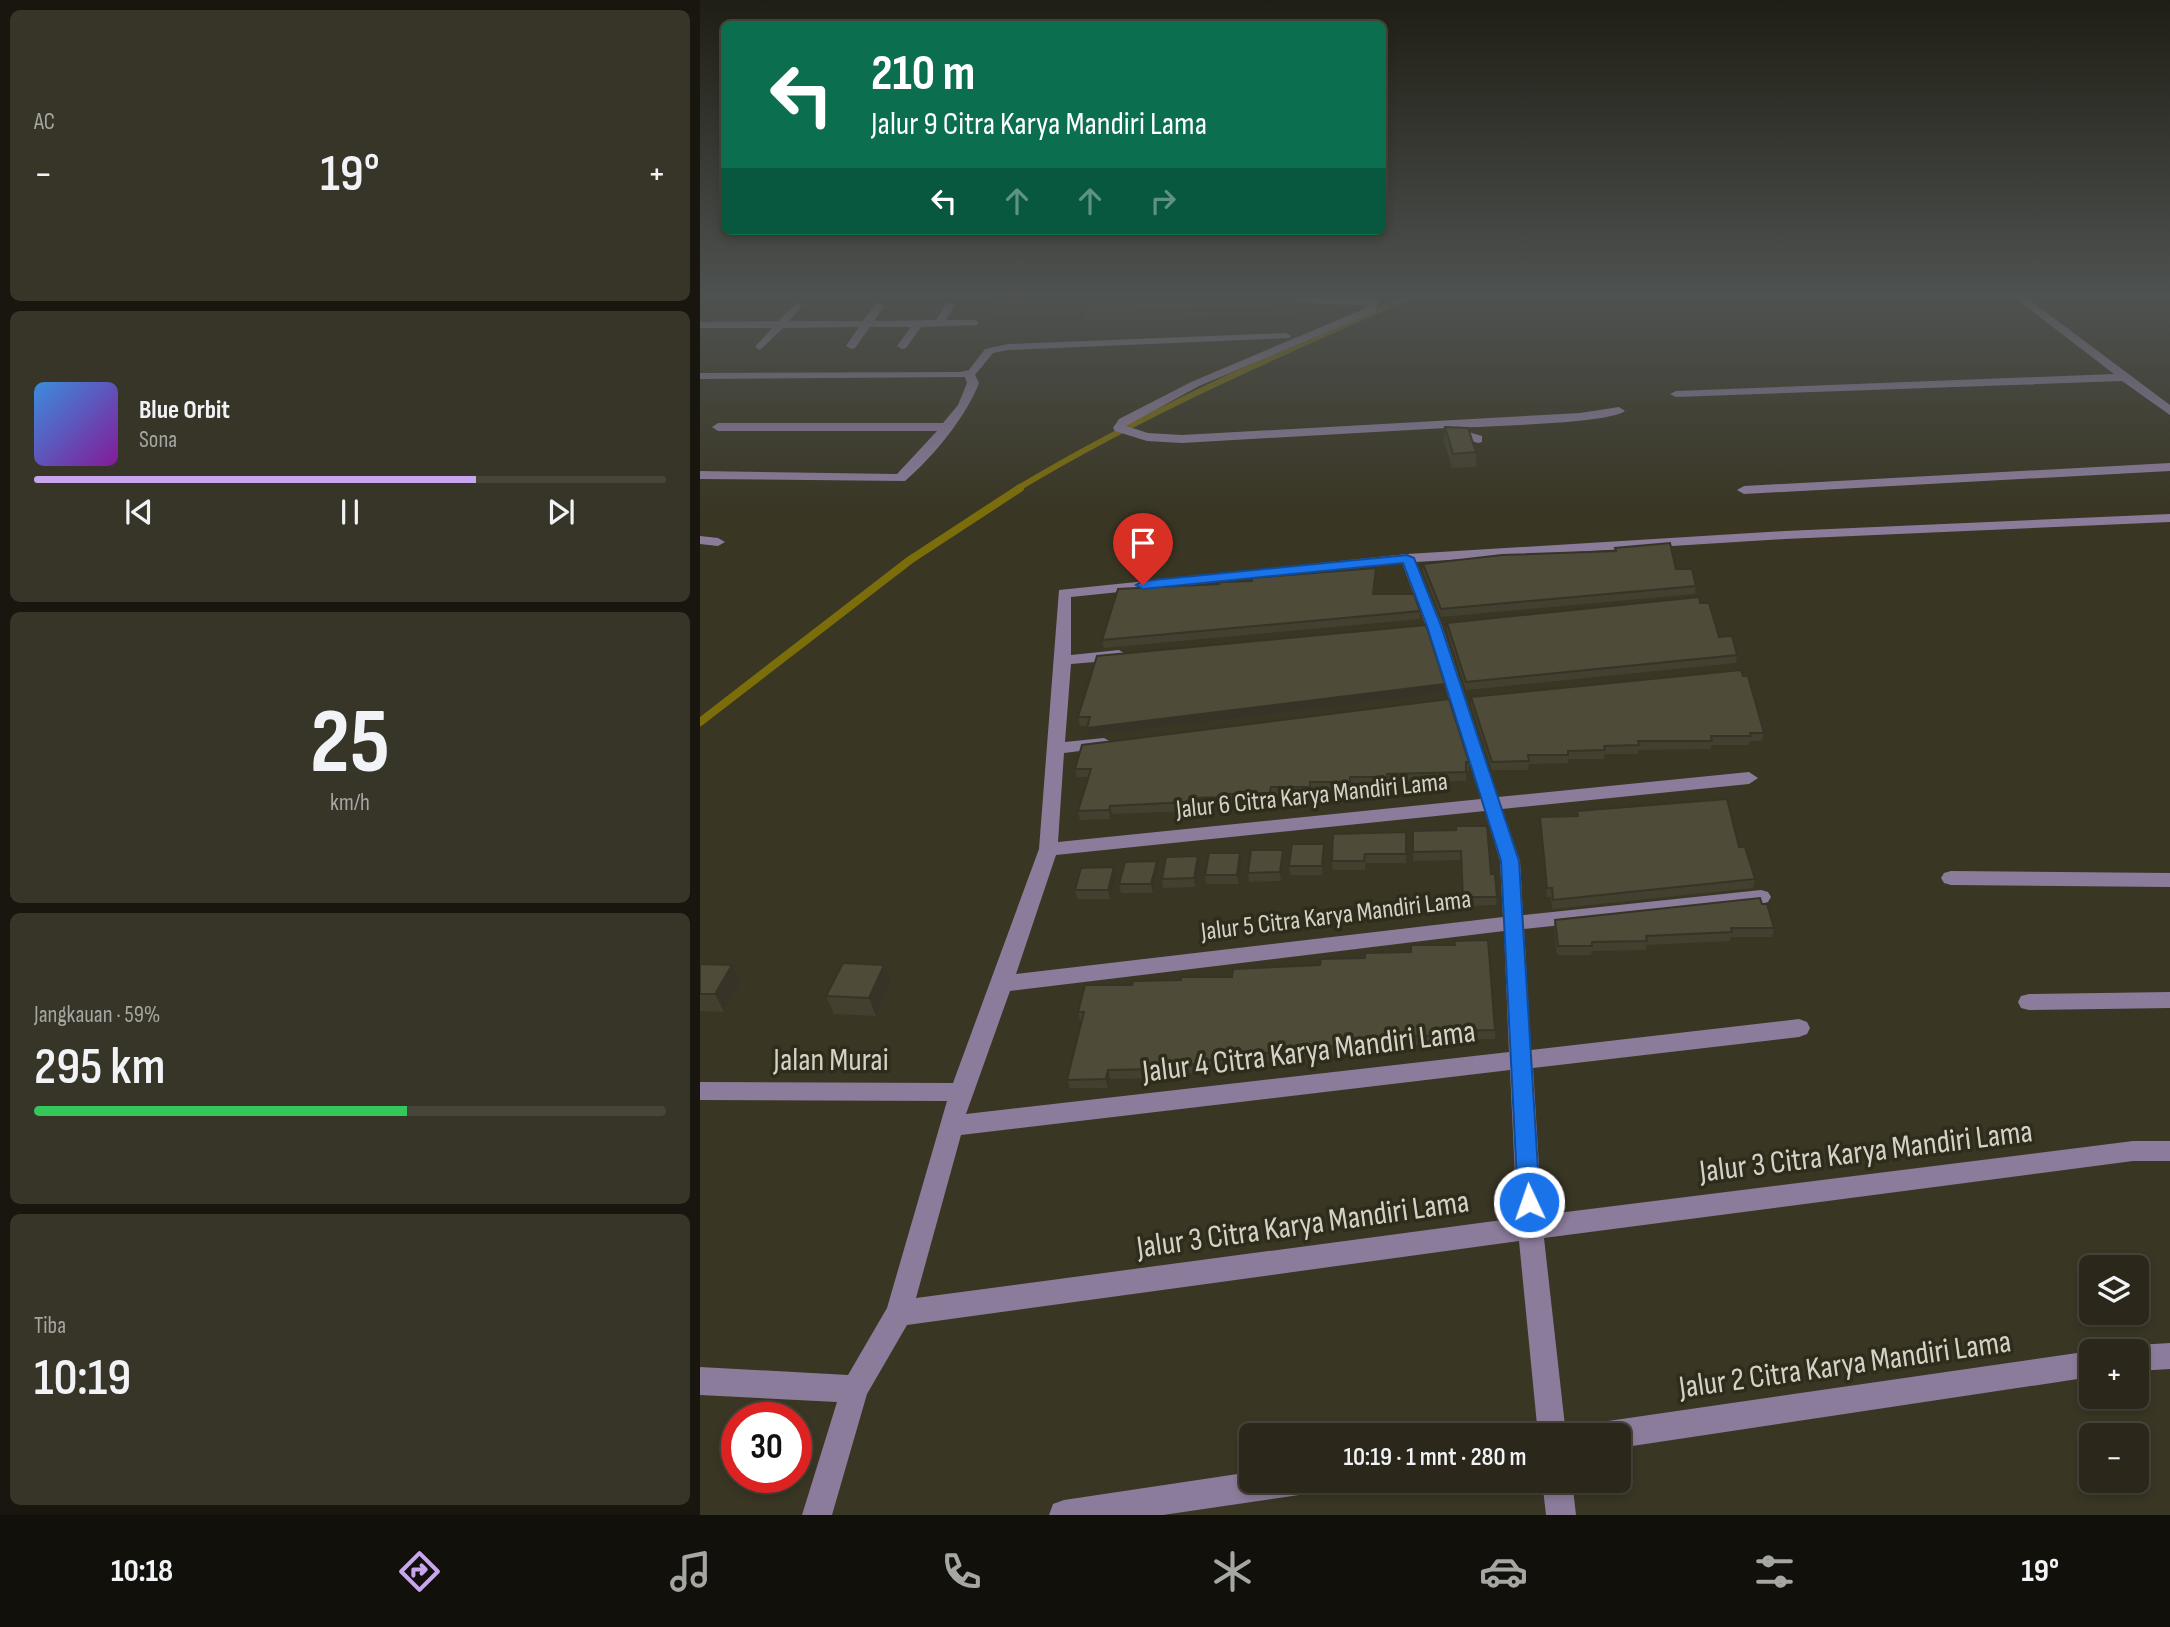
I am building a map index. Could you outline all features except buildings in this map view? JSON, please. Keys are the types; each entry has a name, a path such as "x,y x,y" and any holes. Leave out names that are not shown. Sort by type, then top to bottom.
{"street":[{"path":"700,376 969,373 978,366"},
{"path":"1238,366 1195,384 1123,422 1119,428 1156,438 1182,439 1580,417 1619,411"},
{"path":"2111,366 2170,411"},
{"path":"700,475 900,478 947,427 972,391 973,380 969,373"},
{"path":"1676,394 2126,377"},
{"path":"1433,425 1478,439"},
{"path":"718,427 947,427"},
{"path":"1744,490 2170,467"},
{"path":"817,1515 855,1389 899,1313 961,1092 1002,984 1048,849 1063,660 1064,593 1407,558 2170,518"},
{"path":"700,540 718,542"},
{"path":"1407,558 1434,626 1510,861 1530,1228 1551,1423"},
{"path":"1063,660 1132,654"},
{"path":"1055,749 1125,740"},
{"name":"Jalur 6 Citra Karya Mandiri Lama","path":"1048,849 1749,778"},
{"path":"1951,878 2170,880"},
{"name":"Jalur 5 Citra Karya Mandiri Lama","path":"1002,984 1512,923 1761,897"},
{"path":"2029,1002 2170,1000"},
{"name":"Jalur 4 Citra Karya Mandiri Lama","path":"951,1126 1799,1028"},
{"name":"Jalan Murai","path":"700,1091 961,1092"},
{"name":"Jalur 3 Citra Karya Mandiri Lama","path":"899,1313 1530,1228 2133,1152 2170,1151"},
{"path":"2149,1357 2170,1356"},
{"name":"Jalur 2 Citra Karya Mandiri Lama","path":"1631,1432 2079,1365"},
{"path":"700,1381 855,1389"},
{"path":"1064,1515 1239,1489"},
{"path":"1558,1493 1561,1515"}],"waterway":[{"path":"1017,489 1113,435 1254,366"},
{"path":"700,722 910,560 1020,488"}],"route":[{"path":"1143,585 1407,558 1434,626 1510,861 1529,1202"}]}
